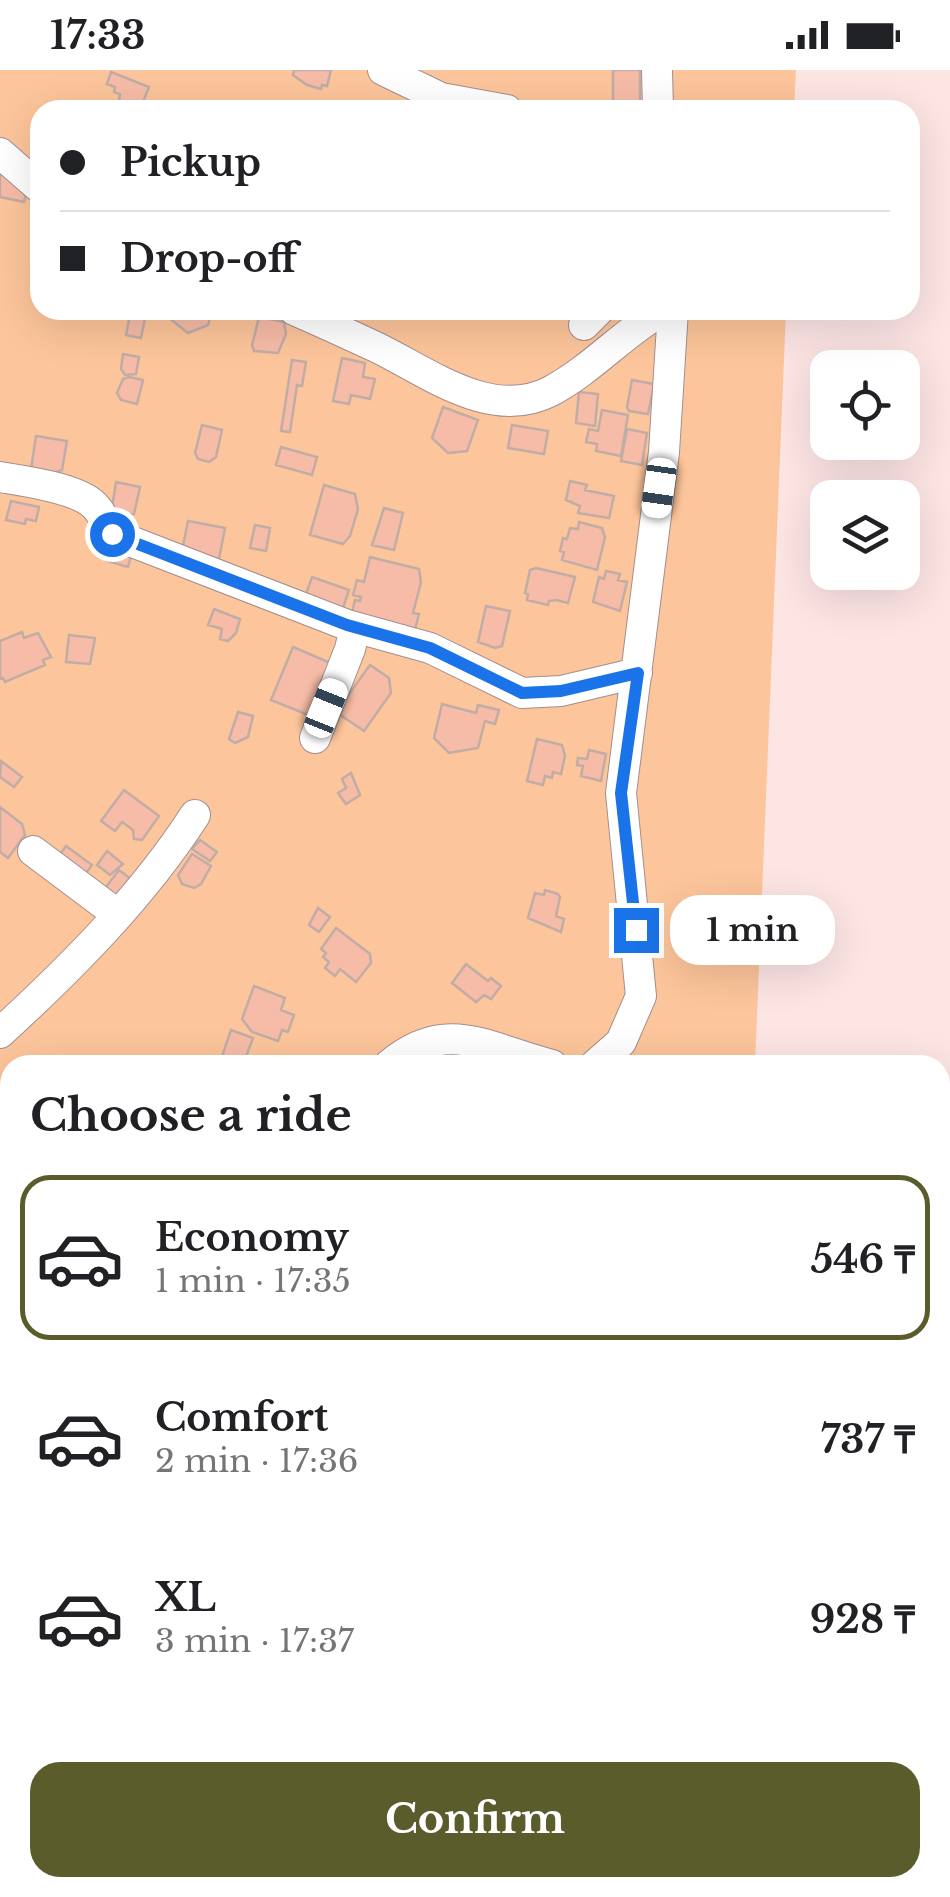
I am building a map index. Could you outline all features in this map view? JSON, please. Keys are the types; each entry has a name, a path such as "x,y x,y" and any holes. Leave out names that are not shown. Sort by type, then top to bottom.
{"street":[{"path":"383,70 452,100"},
{"path":"657,70 658,100"},
{"path":"0,153 30,179"},
{"path":"316,320 472,396 517,400 548,393 616,348 646,320"},
{"path":"607,1055 621,1042 641,996 621,793 672,373 673,320"},
{"path":"0,478 41,484 88,501 98,508 112,534 355,628 430,648 522,693 561,691 638,673"},
{"path":"315,738 355,628"},
{"path":"0,1033 66,973 177,843 195,815"},
{"path":"32,851 117,914"},
{"path":"402,1055 412,1047 446,1038 517,1055"}],"shaded area":[{"path":"0,70 796,70 794,100 30,100 30,320 786,320 755,1055 0,1055"}],"building":[{"path":"294,70 331,70 327,86 322,85 321,89 307,85 293,75"},
{"path":"613,70 640,70 640,100 613,100"},
{"path":"111,72 149,87 144,100 119,100 115,87 107,84"},
{"path":"0,171 28,187 24,202 0,197"},
{"path":"129,320 145,320 141,338 126,335"},
{"path":"172,320 209,320 208,325 188,333"},
{"path":"258,320 284,322 286,334 278,353 254,351"},
{"path":"123,354 139,357 136,374 125,375 121,369"},
{"path":"342,358 365,363 363,377 375,379 370,399 351,395 349,404 333,401"},
{"path":"292,360 306,362 302,386 297,385 290,432 281,431"},
{"path":"123,379 143,380 137,404 121,400 117,393"},
{"path":"632,380 654,384 648,414 629,411 627,407"},
{"path":"579,392 598,394 595,426 576,423"},
{"path":"443,407 478,420 467,451 448,453 432,438"},
{"path":"602,410 628,415 621,456 596,451 597,444 586,442 589,429 598,431"},
{"path":"202,425 222,430 216,457 209,462 198,459 195,453"},
{"path":"512,425 548,431 544,454 508,448"},
{"path":"627,429 647,433 642,465 621,461"},
{"path":"36,436 67,441 62,470 44,477 31,469"},
{"path":"281,447 317,457 312,475 276,465"},
{"path":"570,481 587,485 585,490 614,496 609,518 578,513 580,506 566,500"},
{"path":"116,482 140,487 134,514 118,517 112,508"},
{"path":"324,485 355,494 358,509 350,536 343,544 310,535"},
{"path":"11,501 39,507 36,521 26,519 25,524 6,520"},
{"path":"384,508 403,513 394,550 372,545"},
{"path":"188,521 225,528 219,559 197,563 182,551"},
{"path":"579,522 602,528 605,537 597,570 562,560 563,538 567,539 570,528 578,529"},
{"path":"255,525 270,528 266,551 250,548"},
{"path":"112,543 133,549 128,567 107,561"},
{"path":"370,557 419,569 421,582 413,613 419,614 413,637 350,621 355,600 360,601 361,597 353,595 357,580 364,582"},
{"path":"530,570 575,577 568,603 556,600 548,605 527,600"},
{"path":"606,571 620,574 618,580 627,582 620,611 593,602 599,577 604,579"},
{"path":"312,577 349,590 341,614 305,597"},
{"path":"486,606 510,611 502,646 495,648 478,642"},
{"path":"214,609 240,619 236,633 228,641 220,639 222,629 208,625"},
{"path":"22,632 24,638 38,633 51,657 43,660 45,665 5,682 0,679 0,641"},
{"path":"69,635 95,638 90,664 66,662"},
{"path":"293,647 335,665 313,717 271,700"},
{"path":"370,665 389,678 391,693 364,731 336,712"},
{"path":"442,704 476,713 478,705 499,710 495,724 485,721 478,748 449,753 434,738"},
{"path":"238,712 253,716 248,737 235,743 229,739"},
{"path":"537,739 562,745 565,756 561,774 545,776 543,785 527,781"},
{"path":"589,750 606,754 601,781 581,776 583,766 577,765 578,758 587,759"},
{"path":"1,761 22,777 14,787 0,777"},
{"path":"351,773 360,795 346,804 338,793 346,788 342,779"},
{"path":"124,790 159,816 142,840 134,839 133,830 122,822 115,831 101,821"},
{"path":"0,807 22,824 25,835 8,858 0,852"},
{"path":"200,840 217,852 210,861 192,849"},
{"path":"66,846 92,865 80,881 54,862"},
{"path":"107,851 123,864 110,875 97,865"},
{"path":"192,854 211,866 201,884 194,888 182,884 178,875"},
{"path":"119,870 136,883 119,904 106,887"},
{"path":"545,890 560,897 556,916 564,919 561,932 528,918 535,893 544,895"},
{"path":"318,908 330,917 319,932 309,925"},
{"path":"336,928 370,954 371,963 356,982 340,969 335,976 325,968 329,962 321,949"},
{"path":"466,964 501,986 491,999 484,995 476,1002 452,983"},
{"path":"254,986 285,998 281,1010 294,1015 288,1032 282,1030 278,1041 252,1032 242,1019"},
{"path":"231,1030 253,1038 247,1055 222,1055"}],"route":[{"path":"112,534 347,625 430,648 522,693 544,694 638,673 621,793 636,930"}]}
